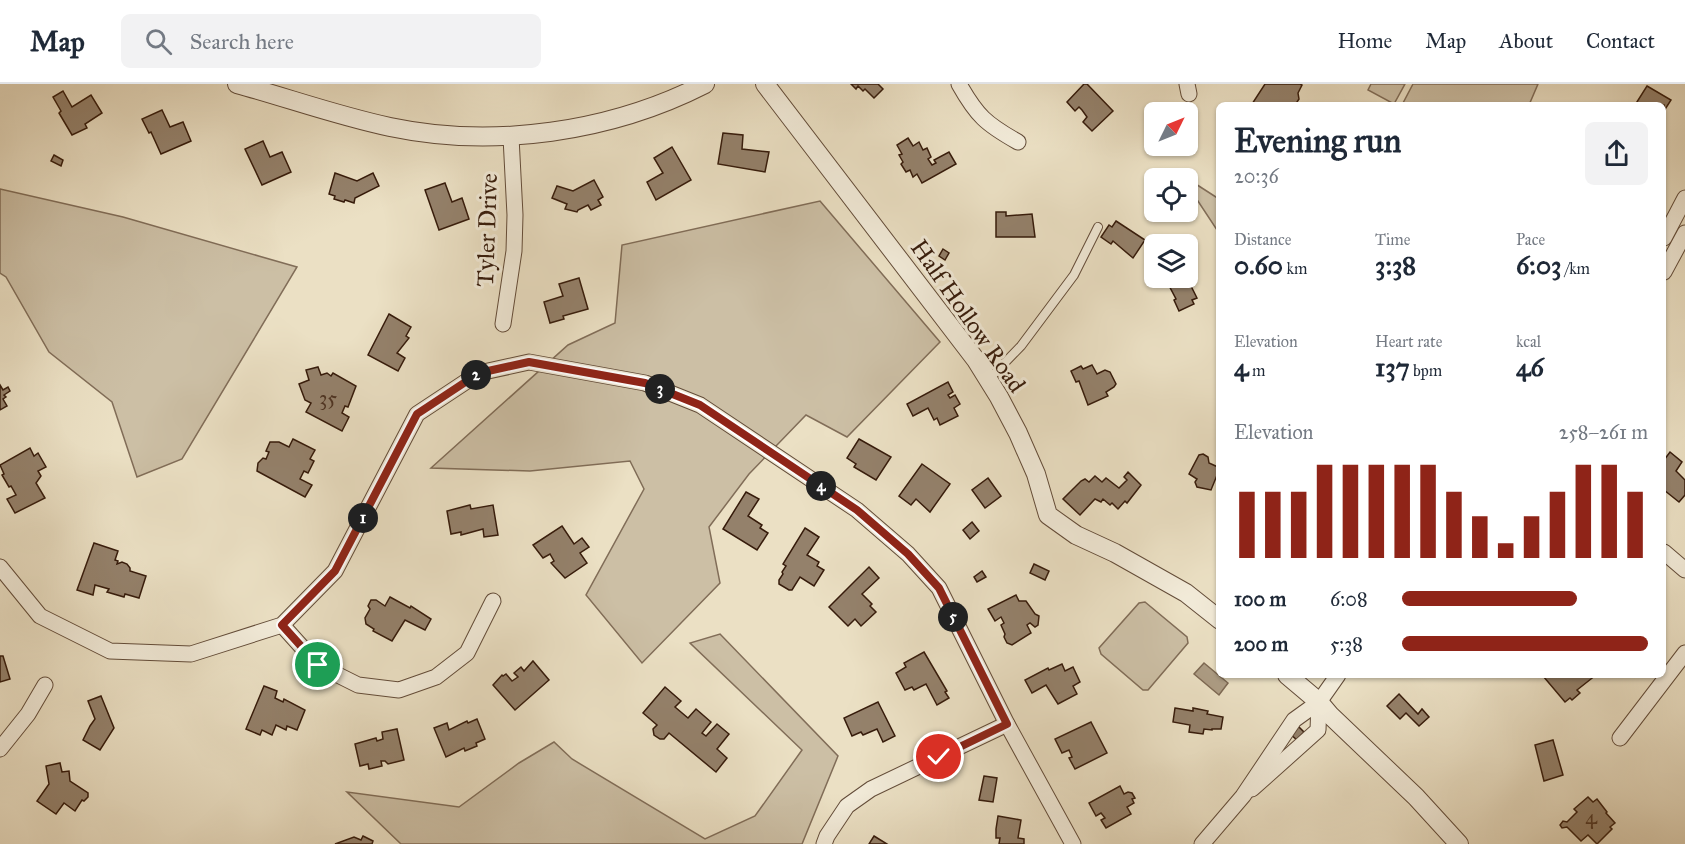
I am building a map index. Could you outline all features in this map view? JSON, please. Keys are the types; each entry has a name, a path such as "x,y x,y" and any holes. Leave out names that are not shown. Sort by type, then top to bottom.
{"street":[{"path":"237,84 335,114 392,128 461,136 511,136 578,128 644,110 705,84"},
{"name":"Half Hollow Road","path":"765,84 969,351 1018,433 1036,474 1048,515 1076,535 1115,553 1186,593 1216,617"},
{"path":"959,84 972,107 992,127 1018,142"},
{"name":"Tyler Drive","path":"503,324 514,251 515,215 511,136"},
{"path":"1666,234 1685,198"},
{"path":"1666,268 1685,233"},
{"path":"0,567 40,616 110,651 191,654 282,625 335,571 417,414 479,373 529,362 645,383 700,405 857,510 908,554 939,588 1007,724 1073,844"},
{"path":"1666,554 1685,570"},
{"path":"282,625 318,665 358,685 399,690 436,677 467,653 493,601"},
{"path":"1666,678 1685,653"},
{"path":"1291,678 1319,702 1416,797 1459,844"},
{"path":"1202,844 1243,796 1293,720 1319,702 1336,678"},
{"path":"1620,738 1666,678"},
{"path":"0,749 28,714 45,685"},
{"path":"1243,796 1318,730 1319,702"},
{"path":"824,844 847,806 871,789 1007,724"}],"lane":[{"path":"988,380 1021,346 1068,282 1098,227"}],"shaded area":[{"path":"1371,84 1405,84 1395,102 1390,102 1368,90"},
{"path":"1413,84 1538,84 1530,102 1404,102"},
{"path":"1198,185 1216,197 1216,228 1198,201"},
{"path":"0,189 123,217 297,267 182,459 137,477 112,402 49,352 6,277 0,273"},
{"path":"820,201 940,342 847,437 806,415 749,474 709,527 720,583 642,663 586,595 644,489 630,461 530,471 431,468 568,345 615,323 622,245"},
{"path":"1145,602 1187,637 1188,643 1148,690 1143,690 1101,654 1099,648 1139,603"},
{"path":"720,634 838,756 802,844 401,844 347,792 459,807 519,763 554,742 572,759 705,839 755,816 802,750 690,643"},
{"path":"1204,663 1216,673 1216,678 1222,678 1228,683 1219,695 1194,674"}],"building":[{"path":"851,84 878,84 883,89 874,98 865,89 863,91 858,86 856,89"},
{"path":"1084,84 1087,84 1113,111 1092,131 1083,122 1087,117 1082,110 1079,107 1075,111 1067,102"},
{"path":"1265,84 1302,85 1297,102 1253,102"},
{"path":"1647,86 1671,100 1666,108 1666,102 1637,102"},
{"path":"63,91 72,107 91,95 102,113 85,124 87,128 72,135 53,97"},
{"path":"162,110 170,127 183,122 191,141 161,154 142,119"},
{"path":"723,133 743,135 742,149 769,152 765,172 718,164"},
{"path":"908,138 913,146 919,142 923,150 927,148 931,157 928,159 932,165 936,163 934,160 949,152 956,164 922,183 917,174 913,177 910,170 906,172 901,164 903,162 899,155 902,154 897,145"},
{"path":"263,141 270,157 282,152 291,172 262,185 245,149"},
{"path":"672,147 691,180 656,200 647,182 663,173 654,158"},
{"path":"54,155 63,160 61,166 51,161"},
{"path":"335,173 357,181 373,173 379,186 355,198 354,203 345,200 344,202 334,199 335,196 329,194"},
{"path":"594,180 603,197 598,200 601,205 591,210 588,205 577,212 565,209 567,204 552,198 557,186 573,191"},
{"path":"445,183 452,202 462,198 469,219 439,230 425,190"},
{"path":"996,212 1006,212 1006,216 1032,214 1035,237 996,237"},
{"path":"1116,221 1144,239 1133,258 1113,241 1111,244 1101,237 1109,225 1112,227"},
{"path":"943,249 949,253 945,260 939,256"},
{"path":"579,278 588,309 563,316 564,319 550,323 544,302 563,296 559,284"},
{"path":"1170,288 1192,288 1197,298 1192,300 1194,304 1179,311 1174,300 1176,299"},
{"path":"389,314 411,327 406,336 409,338 397,353 405,358 398,371 368,355"},
{"path":"1092,365 1097,374 1105,370 1110,372 1116,384 1106,392 1108,396 1088,405 1079,381 1076,382 1071,371 1081,366 1083,369"},
{"path":"318,367 321,375 327,373 331,376 333,373 356,386 348,407 345,406 342,413 349,417 342,431 306,412 311,403 305,400 299,384 309,380 306,370"},
{"path":"948,382 953,392 948,395 950,398 955,395 960,404 954,408 958,416 940,425 937,418 934,420 928,408 913,416 907,404"},
{"path":"0,385 3,390 8,387 10,391 4,395 6,397 3,399 7,406 0,410"},
{"path":"293,439 315,450 310,459 314,461 308,473 304,471 300,479 312,485 305,497 257,471 258,463 263,458 266,459 269,452 266,451 270,442 279,442 289,447"},
{"path":"859,439 891,457 876,480 854,467 856,464 847,458"},
{"path":"30,448 34,456 38,453 46,467 38,471 41,476 36,483 45,498 15,513 7,499 16,495 2,475 4,474 0,465"},
{"path":"1670,452 1682,462 1676,471 1685,480 1685,495 1679,502 1666,492 1666,457"},
{"path":"1203,454 1208,457 1209,463 1216,466 1216,478 1211,490 1197,487 1195,482 1197,479 1189,474 1199,455"},
{"path":"922,464 950,484 930,512 916,499 911,505 899,496"},
{"path":"1128,472 1141,485 1127,503 1125,501 1118,509 1103,499 1101,502 1095,499 1080,515 1063,499 1081,481 1085,479 1089,482 1095,476 1102,482 1106,478 1119,488 1127,480 1124,477"},
{"path":"988,478 1001,496 985,508 972,490"},
{"path":"746,492 759,499 748,516 762,525 760,528 768,533 757,550 723,529"},
{"path":"470,505 471,509 493,505 498,535 484,537 483,529 461,535 461,532 451,534 447,511"},
{"path":"972,522 979,531 970,539 963,530"},
{"path":"562,526 574,544 582,538 589,547 580,553 587,563 565,578 551,563 554,561 550,554 543,558 533,545"},
{"path":"805,528 819,537 807,555 819,562 817,566 824,570 814,586 800,577 792,590 789,590 779,584 786,566 783,564"},
{"path":"94,543 118,551 115,560 118,561 117,564 122,562 127,564 130,571 146,576 139,598 107,592 109,589 95,585 93,595 77,590"},
{"path":"1034,564 1049,571 1045,580 1030,573"},
{"path":"869,567 879,578 862,594 876,612 861,626 855,619 848,626 829,607"},
{"path":"982,571 986,577 977,582 974,577"},
{"path":"1016,595 1019,601 1026,601 1039,616 1038,625 1035,627 1030,623 1027,625 1031,633 1012,645 1007,643 1004,637 1001,625 1004,623 1001,617 995,621 988,609"},
{"path":"390,597 410,608 411,606 431,619 425,630 405,620 392,641 373,631 374,629 366,624 365,618 370,609 368,606 371,600 376,600 385,606"},
{"path":"924,652 949,698 937,705 926,684 914,690 912,687 905,690 896,673 906,667 904,663"},
{"path":"0,656 3,656 10,679 0,682"},
{"path":"533,661 549,680 515,710 493,685 502,675 506,674 512,681 518,677 514,673 521,667 524,671"},
{"path":"1062,664 1065,671 1073,667 1080,682 1073,686 1077,694 1058,704 1046,685 1032,693 1025,680 1048,668 1049,670"},
{"path":"1545,678 1592,678 1577,690 1580,693 1572,700 1570,698 1565,702"},
{"path":"264,686 277,691 275,698 283,702 284,699 305,710 297,730 287,726 286,730 276,725 272,735 262,730 260,735 246,729"},
{"path":"665,687 681,701 675,707 688,718 696,709 711,722 702,733 706,736 717,724 729,734 717,749 727,758 716,772 669,733 664,739 654,735 653,729 657,725 643,713"},
{"path":"1399,694 1418,714 1422,709 1429,717 1419,726 1406,713 1400,719 1387,706"},
{"path":"101,696 114,728 100,750 83,740 95,719 88,701"},
{"path":"878,702 895,736 883,742 877,729 863,735 861,732 852,736 844,718"},
{"path":"1175,708 1193,711 1193,708 1223,717 1221,729 1204,729 1203,734 1189,732 1190,725 1173,722"},
{"path":"477,719 485,739 476,743 477,746 465,751 464,748 446,757 434,728 447,723 449,730"},
{"path":"1091,722 1107,753 1075,769 1069,758 1072,757 1069,750 1062,753 1055,739"},
{"path":"1298,726 1304,732 1297,740 1290,734"},
{"path":"397,729 404,760 388,764 381,761 382,766 369,769 368,764 360,766 355,744 376,738 377,741 383,739 382,732"},
{"path":"1553,740 1563,775 1544,781 1535,745"},
{"path":"60,763 62,772 69,771 70,781 88,793 88,797 82,800 75,811 64,803 56,814 37,801 49,784 46,766"},
{"path":"984,776 997,778 993,802 979,800"},
{"path":"1120,786 1124,794 1132,793 1135,798 1132,799 1134,803 1127,807 1131,814 1106,828 1101,820 1105,818 1101,813 1096,816 1089,803"},
{"path":"1588,797 1593,802 1597,799 1615,823 1597,844 1588,835 1581,841 1567,827 1562,828 1560,825 1563,821 1567,822 1577,812 1574,809"},
{"path":"998,816 1021,820 1018,838 1024,839 1024,844 999,844 1000,838 996,838"},
{"path":"363,836 373,841 372,844 335,844 354,837 361,840"},
{"path":"874,836 887,844 869,844"}],"route":[{"path":"318,665 282,625 335,571 417,414 479,373 529,362 645,383 700,405 857,510 908,554 939,588 1007,724 939,757"}]}
